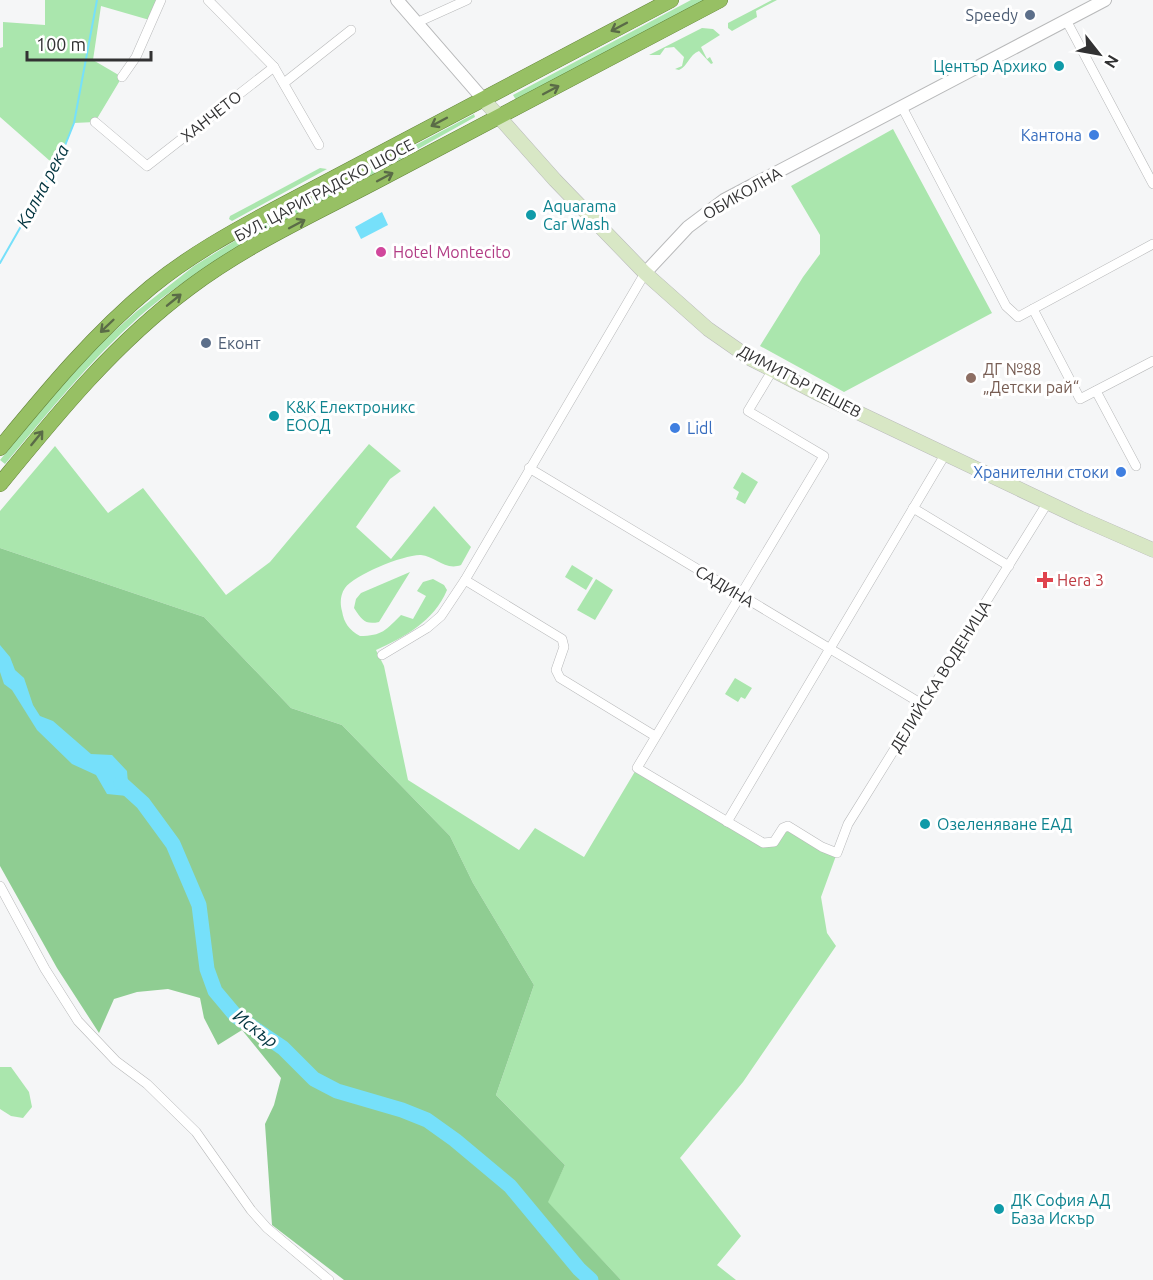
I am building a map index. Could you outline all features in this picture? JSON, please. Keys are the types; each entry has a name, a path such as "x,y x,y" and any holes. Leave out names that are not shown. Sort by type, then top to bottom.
{"highway":[{"name":"БУЛ. ЦАРИГРАДСКО ШОСЕ","path":"0,448 91,342 135,301 174,270 241,227 671,0"},
{"name":"БУЛ. ЦАРИГРАДСКО ШОСЕ","path":"0,484 61,409 104,362 133,333 188,288 263,242 720,0"}],"main road":[{"name":"ДИМИТЪР ПЕШЕВ","path":"483,99 555,180 645,273 708,329 772,371 1153,550"}],"street":[{"path":"122,77 135,57 161,0"},
{"path":"208,0 274,67 319,145"},
{"path":"397,0 483,99"},
{"path":"416,23 467,0"},
{"name":"ОБИКОЛНА","path":"382,655 427,628 441,616 465,580 645,273 675,239 714,207 1105,0"},
{"path":"1066,20 1153,183"},
{"path":"284,83 351,30"},
{"name":"ХАНЧЕТО","path":"95,122 147,166 274,67"},
{"path":"902,107 1006,306 1018,317 1153,244"},
{"path":"1033,309 1080,399 1153,361"},
{"path":"772,371 748,411 824,456 637,768 727,822 946,453"},
{"path":"1096,391 1136,466"},
{"name":"САДИНА","path":"529,468 922,704"},
{"name":"ДЕЛИЙСКА ВОДЕНИЦА","path":"727,822 763,843 774,842 783,828 788,826 822,847 837,852 848,824 1048,502"},
{"path":"913,508 1009,566"},
{"path":"465,580 558,635 564,642 556,670 560,678 655,736"},
{"path":"0,886 45,969 78,1021 116,1061 147,1084 196,1132 251,1210 267,1228 329,1280"}],"green space":[{"path":"45,0 161,0 153,21 101,6 93,60 122,77 95,122 74,123 60,158 50,161 0,117 0,48 3,47 3,22 45,25"},
{"path":"691,0 705,0 516,100 513,95"},
{"path":"772,0 777,0 756,11 757,17 732,31 728,28 728,23"},
{"path":"702,28 713,29 720,35 701,47 707,59 710,57 713,63 711,64 699,51 679,70 675,69 682,66 684,57 674,47 665,48 660,55 649,55"},
{"path":"474,114 475,117 250,241 182,283 140,316 104,351 70,387 5,464 0,460 51,398 101,343 194,266 236,240"},
{"path":"893,129 992,313 844,392 760,346 820,254 820,235 791,186"},
{"path":"320,168 327,169 232,221 229,219 230,216"},
{"path":"369,444 401,471 390,479 356,527 391,559 434,506 471,547 461,565 445,565 421,555 392,562 358,577 345,588 341,597 341,608 348,626 360,636 367,636 383,631 401,615 413,619 426,596 417,591 423,582 433,579 444,585 447,590 434,611 418,627 376,650 384,666 408,780 519,850 535,828 584,857 637,768 763,843 774,842 783,828 837,853 821,897 827,933 836,946 743,1082 680,1158 741,1236 717,1265 736,1280 621,1280 547,1202 565,1165 496,1095 534,985 473,883 450,836 342,725 291,708 204,617 0,548 0,511 55,446 108,513 143,488 226,595 270,562"},
{"path":"742,472 758,482 745,504 736,499 739,492 733,488"},
{"path":"0,548 204,617 291,708 342,725 450,836 473,883 534,985 496,1095 565,1165 548,1202 621,1280 344,1280 272,1225 265,1124 274,1105 281,1078 242,1030 218,1045 204,1018 200,998 168,989 137,992 114,999 99,1033 57,968 0,866"},
{"path":"572,565 593,578 586,590 565,577"},
{"path":"410,572 379,622 367,622 354,608 356,599 361,593"},
{"path":"596,579 613,590 595,620 577,610"},
{"path":"735,678 752,688 745,699 741,697 738,702 725,694"},
{"path":"0,1067 11,1067 29,1092 32,1107 23,1118 11,1116 0,1109"}],"water":[{"path":"382,212 388,225 361,239 355,227"},
{"path":"0,645 10,657 15,670 24,678 33,705 40,716 53,721 91,754 112,755 127,771 128,783 137,797 107,794 96,775 72,764 37,730 12,690 4,684 0,672"}],"waterway":[{"name":"Кална река","path":"0,263 60,158 74,123 97,0"},
{"name":"Искър","path":"121,783 143,803 173,844 199,905 207,969 215,991 236,1016 283,1048 314,1079 337,1091 402,1110 427,1120 455,1140 510,1186 579,1269 591,1280"}],"place":[{"name":"Speedy","path":"1030,15"},
{"name":"Център Архико","path":"1059,66"},
{"name":"Кантона","path":"1094,135"},
{"name":"Aquarama Car Wash","path":"531,215"},
{"name":"Hotel Montecito","path":"381,252"},
{"name":"Еконт","path":"206,343"},
{"name":"ДГ №88 „Детски рай“","path":"971,378"},
{"name":"K&K Електроникс ЕООД","path":"274,416"},
{"name":"Lidl","path":"675,428"},
{"name":"Хранителни стоки","path":"1121,472"},
{"name":"Hera 3","path":"1045,580"},
{"name":"Озеленяване ЕАД","path":"925,824"},
{"name":"ДК София АД База Искър","path":"999,1209"}]}
